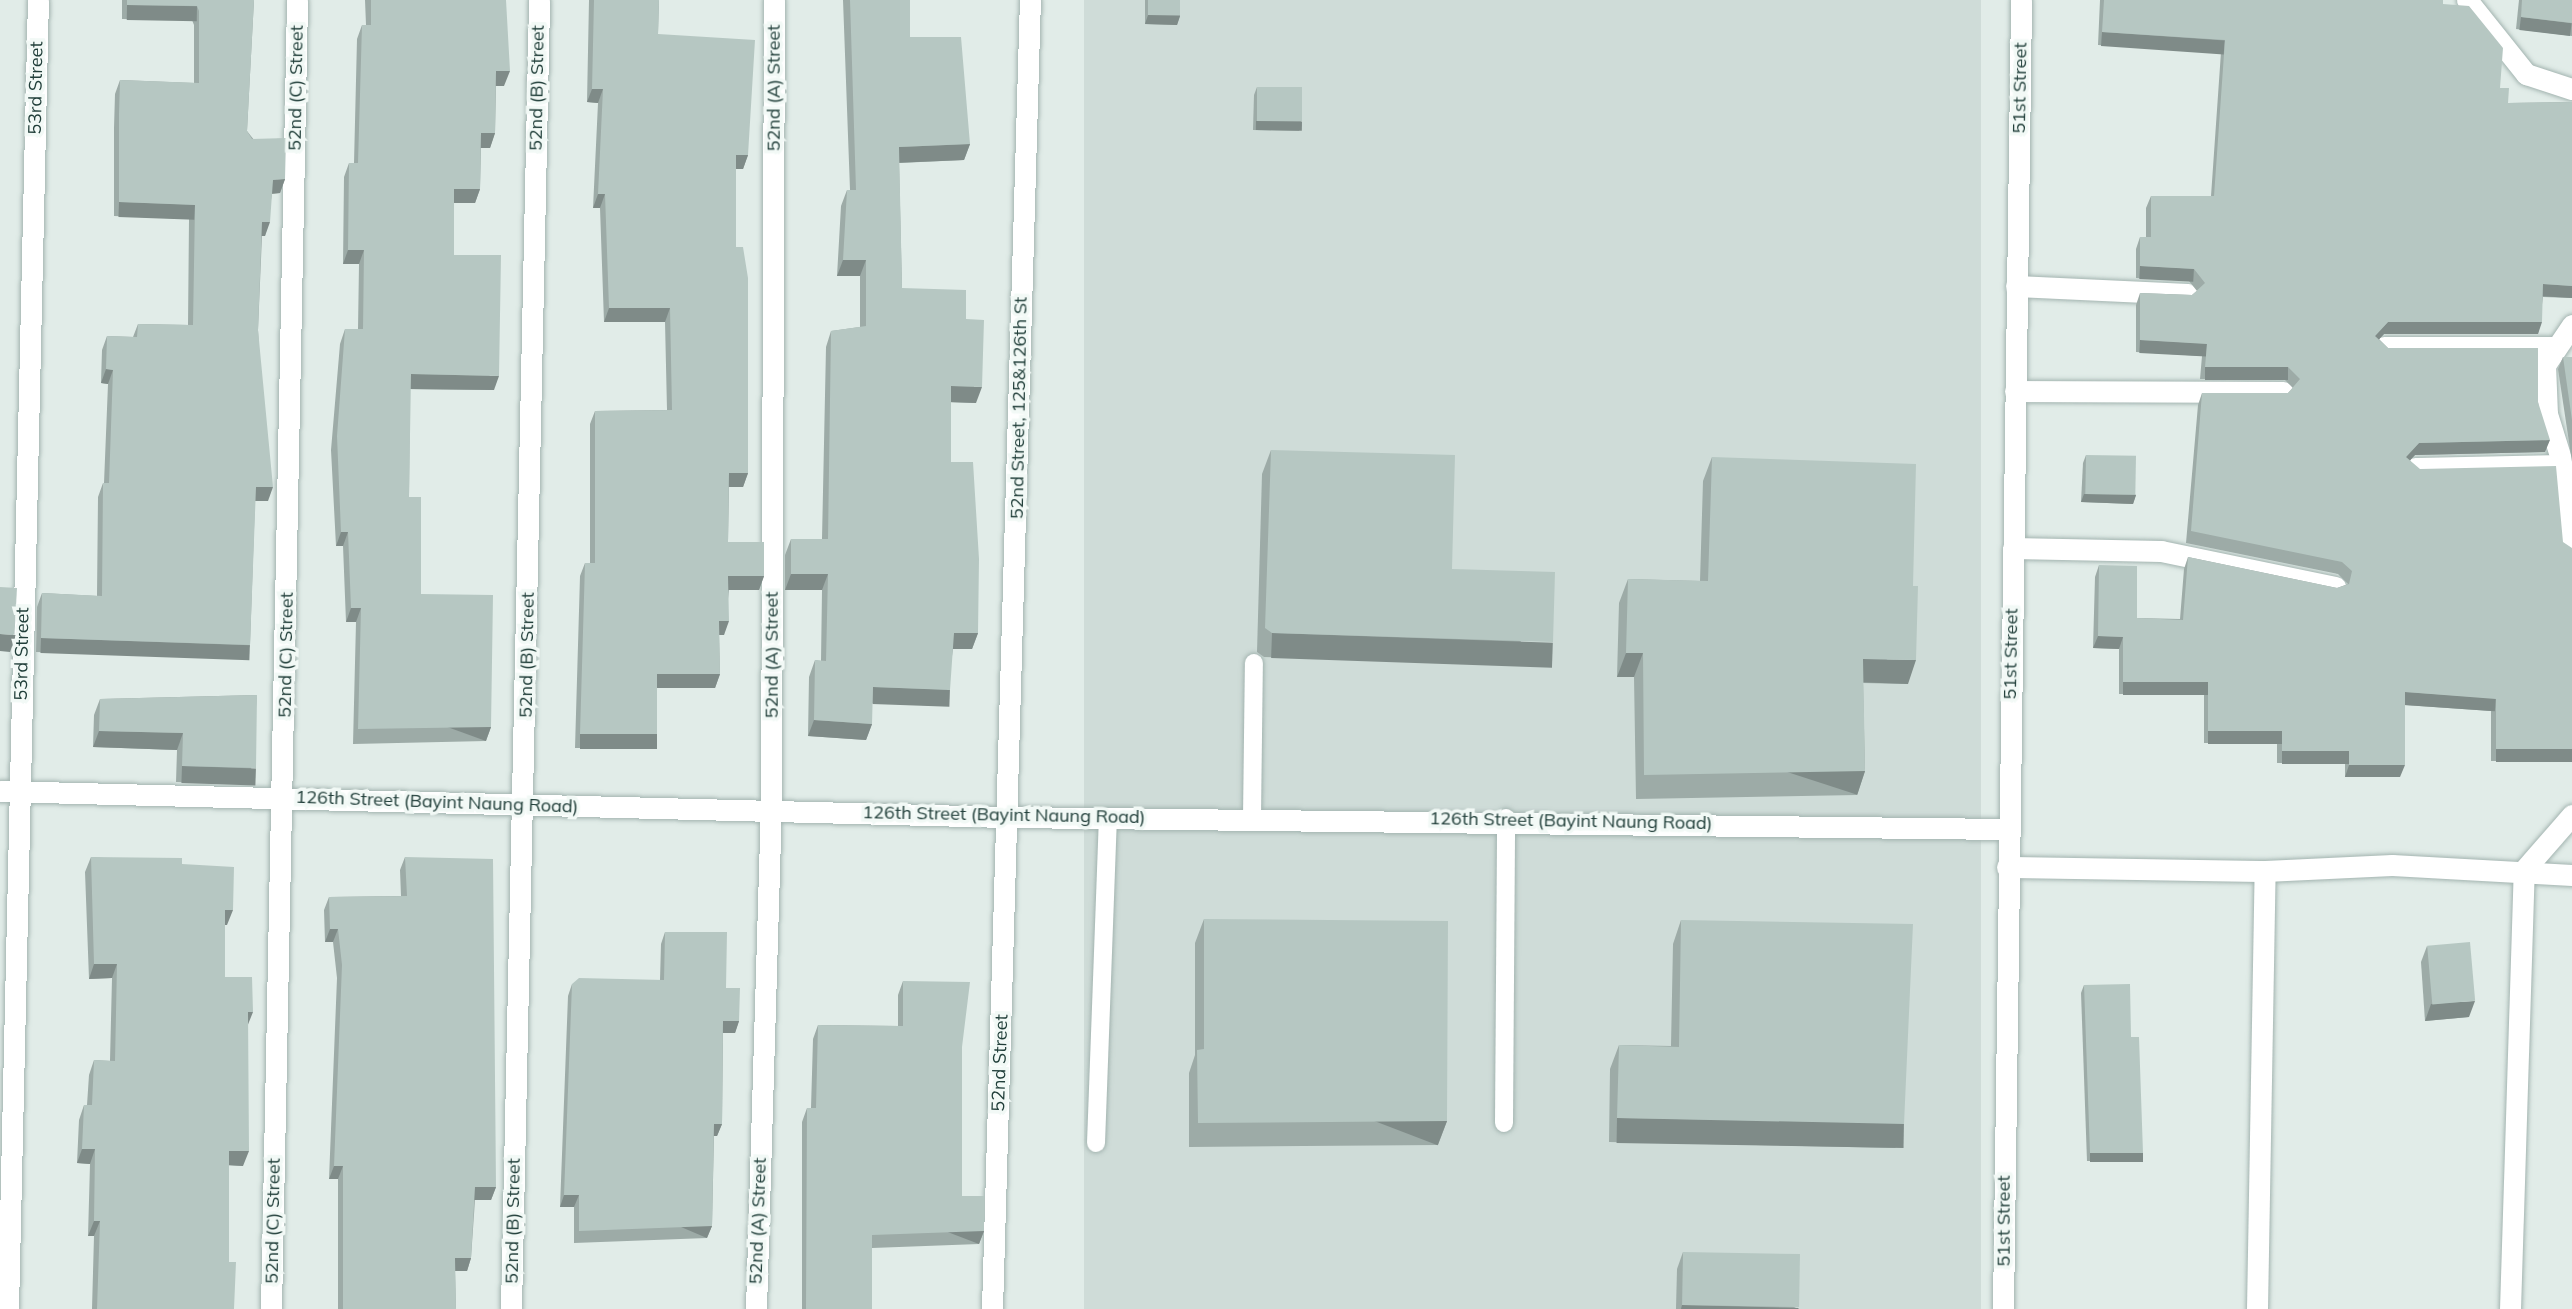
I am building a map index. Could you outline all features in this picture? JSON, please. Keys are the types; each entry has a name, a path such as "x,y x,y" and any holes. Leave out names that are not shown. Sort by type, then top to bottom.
{"street":[{"name":"53rd Street","path":"8,1309 9,791 38,0"},
{"name":"52nd (C) Street","path":"271,1309 284,798 297,0"},
{"name":"52nd (B) Street","path":"511,1309 524,805 539,0"},
{"name":"52nd (A) Street","path":"756,1309 771,811 774,0"},
{"name":"52nd Street, 125&126th St","path":"1009,817 1030,0"},
{"name":"51st Street","path":"2003,1309 2021,0"},
{"path":"2468,0 2526,74 2572,89"},
{"path":"2016,286 2188,294"},
{"path":"2572,325 2545,365 2547,414 2563,465 2572,552"},
{"path":"2384,347 2555,347"},
{"path":"2015,391 2283,392"},
{"path":"2415,468 2563,465"},
{"path":"2013,548 2161,551 2335,587"},
{"name":"126th Street (Bayint Naung Road)","path":"9,791 1009,817 1506,818 2008,829"},
{"path":"2510,1309 2524,870 2572,815"},
{"name":"52nd Street","path":"992,1309 1009,817"},
{"path":"2007,867 2265,871 2392,864 2572,875"},
{"path":"2257,1309 2265,871"}],"lane":[{"path":"1252,818 1254,663"},
{"path":"1096,1143 1108,817"},
{"path":"1504,1123 1506,818"}],"shaded area":[{"path":"1084,0 1981,0 1981,1309 1084,1309"}],"building":[{"path":"127,0 254,0 247,131 252,139 286,138 285,179 273,180 270,222 262,222 258,330 273,487 256,487 250,645 41,638 42,593 102,596 103,483 109,483 113,370 106,369 107,336 137,337 138,324 193,325 195,205 119,202 119,114 120,80 199,83 199,11 197,6 127,5"},
{"path":"371,0 506,0 510,71 496,71 495,133 481,133 480,189 454,189 454,255 501,255 499,376 411,374 409,497 421,497 421,594 493,595 491,727 358,729 361,608 351,608 348,532 341,532 337,436 345,329 363,329 364,250 348,250 349,163 358,163 362,25 371,25"},
{"path":"594,0 659,0 658,34 755,40 748,155 736,155 736,247 743,247 748,278 748,473 729,473 728,542 764,542 764,576 728,576 729,621 719,621 720,674 657,674 657,734 580,734 585,563 595,563 595,411 672,410 670,308 609,308 605,194 598,194 603,89 592,89"},
{"path":"850,0 910,0 910,37 961,37 970,144 899,147 902,288 966,290 966,319 984,320 982,387 951,386 951,462 973,462 979,559 978,633 954,633 950,690 873,687 872,724 814,720 815,660 826,661 828,574 791,574 791,539 828,539 831,331 866,326 866,260 843,260 847,190 856,190"},
{"path":"1148,0 1180,0 1180,15 1148,15"},
{"path":"2104,0 2443,0 2443,4 2469,6 2503,48 2500,88 2509,88 2508,103 2572,102 2572,286 2543,284 2542,322 2388,322 2375,336 2388,348 2538,348 2538,402 2550,440 2419,443 2406,457 2420,469 2556,466 2563,542 2572,548 2572,749 2496,749 2496,699 2405,692 2405,765 2349,765 2349,751 2282,751 2282,731 2208,731 2208,682 2123,682 2123,637 2098,636 2099,565 2137,566 2137,618 2183,620 2188,557 2337,588 2349,584 2352,571 2342,562 2191,531 2202,393 2288,393 2300,379 2288,367 2205,367 2207,344 2140,340 2140,293 2192,295 2205,283 2194,269 2140,266 2140,237 2151,237 2151,196 2214,196 2225,40 2102,32"},
{"path":"2522,0 2572,0 2572,23 2521,17"},
{"path":"1257,87 1302,87 1302,121 1257,121"},
{"path":"2563,357 2572,357 2572,420"},
{"path":"1271,450 1455,455 1452,569 1555,572 1553,642 1272,633 1265,628"},
{"path":"2086,455 2136,456 2135,495 2085,494"},
{"path":"1712,457 1916,464 1913,586 1918,586 1916,660 1863,659 1865,771 1644,775 1643,653 1626,653 1628,579 1708,581"},
{"path":"0,587 17,588 15,635 0,634"},
{"path":"257,695 256,768 182,766 183,733 99,731 100,699"},
{"path":"91,857 182,858 182,864 234,867 233,910 225,910 225,977 252,977 253,1012 248,1012 249,1151 229,1151 229,1262 236,1262 234,1309 97,1309 100,1221 94,1221 95,1149 82,1149 84,1105 92,1105 94,1060 115,1061 117,964 94,964"},
{"path":"405,857 493,859 496,1187 475,1187 471,1258 455,1258 456,1309 343,1309 343,1166 334,1166 342,965 338,929 330,929 329,897 407,896"},
{"path":"1204,919 1448,921 1447,1121 1198,1123 1197,1050 1204,1049"},
{"path":"1681,920 1913,924 1904,1124 1617,1118 1619,1045 1679,1047"},
{"path":"665,932 727,932 726,988 740,988 739,1021 723,1021 722,1124 714,1124 712,1226 579,1231 579,1195 564,1195 572,984 579,978 664,980"},
{"path":"2470,942 2475,1001 2432,1005 2427,946"},
{"path":"903,981 970,982 962,1047 962,1196 984,1196 984,1231 872,1235 872,1309 806,1309 807,1108 816,1108 818,1025 903,1026"},
{"path":"2130,984 2131,1037 2139,1037 2143,1153 2090,1153 2084,985"},
{"path":"1683,1252 1800,1254 1799,1307 1682,1305"}]}
